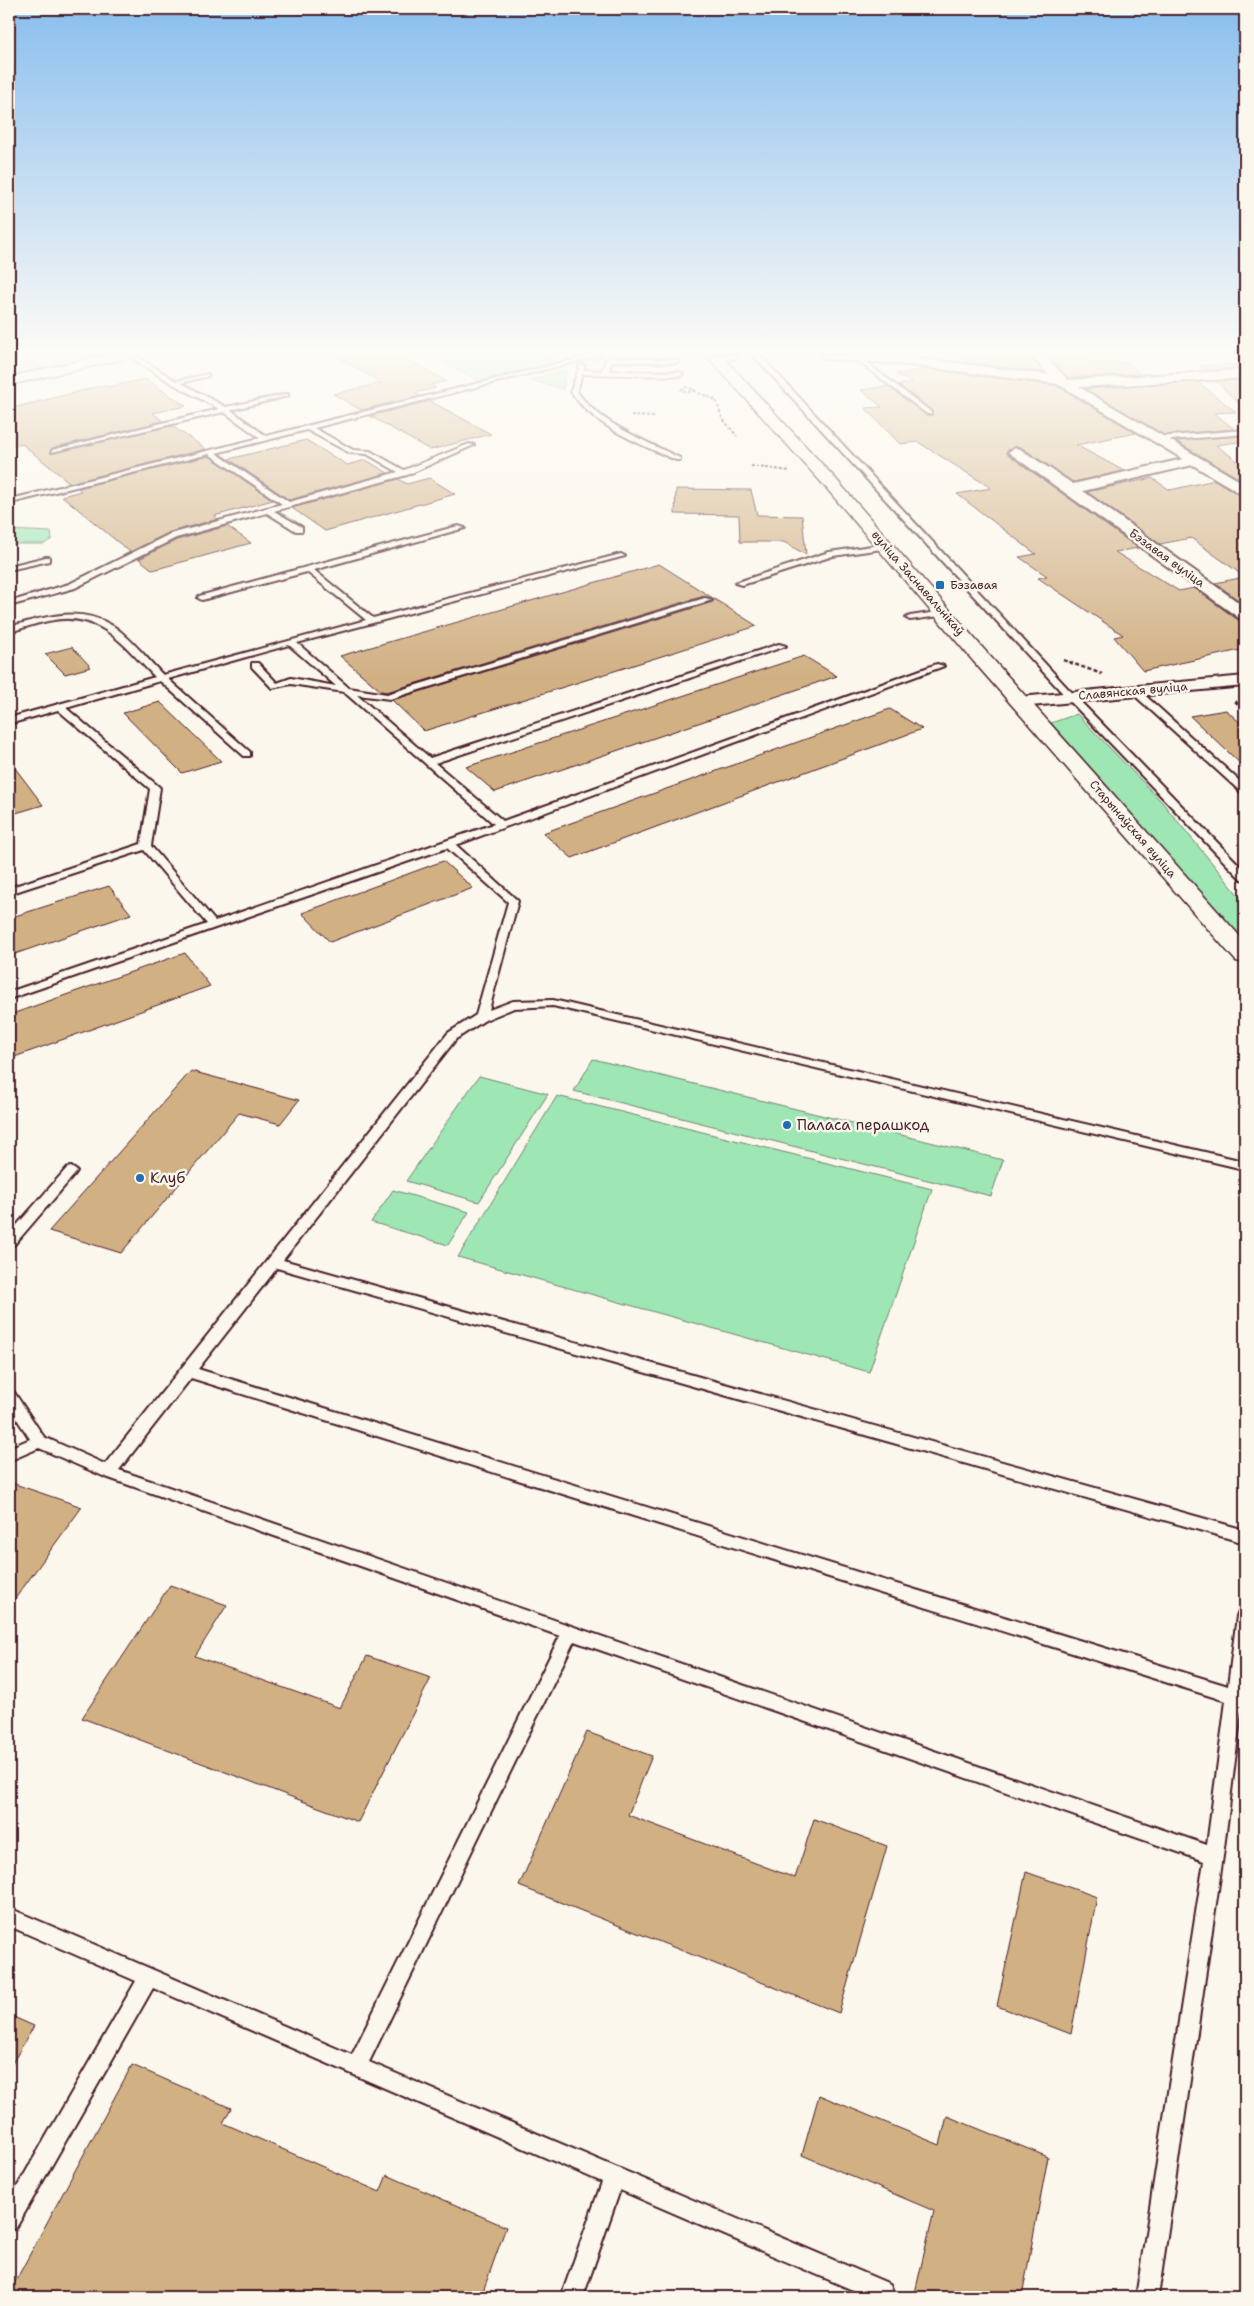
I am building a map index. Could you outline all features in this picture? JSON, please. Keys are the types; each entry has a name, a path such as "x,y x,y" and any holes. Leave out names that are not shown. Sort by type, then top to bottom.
{"main road":[{"name":"вуліца Заснавальнікаў","path":"811,463 886,546 1020,702"},
{"name":"Старынаўская вуліца","path":"1020,702 1245,956"}],"street":[{"name":"Бэзавая вуліца","path":"1031,463 1071,489 1245,614"},
{"path":"1071,489 1187,463"},
{"path":"1197,463 1245,490"},
{"name":"Славянская вуліца","path":"1020,702 1245,680"}],"lane":[{"path":"14,501 172,463"},
{"path":"226,463 288,505"},
{"path":"386,463 404,473"},
{"path":"9,604 72,586 173,536 404,473 429,463"},
{"path":"855,463 1071,697 1245,877"},
{"path":"268,510 299,529"},
{"path":"202,598 461,528"},
{"path":"739,583 832,554 886,546"},
{"path":"9,721 290,642 621,556"},
{"path":"9,568 46,559"},
{"path":"308,569 372,621"},
{"path":"255,665 275,686 291,681 387,697 708,600"},
{"path":"910,618 944,613"},
{"path":"9,629 54,617 86,617 111,628 161,678 247,754"},
{"path":"290,642 501,825"},
{"path":"429,762 782,646"},
{"path":"9,996 448,844 940,666"},
{"path":"1136,691 1245,791"},
{"path":"60,707 155,788 146,846 213,925"},
{"path":"448,844 513,901 481,1017"},
{"path":"9,891 146,846"},
{"path":"108,1472 452,1036 481,1017 513,1005 553,1003 1239,1164 1245,1168"},
{"path":"9,1242 71,1171"},
{"path":"273,1262 1245,1538"},
{"path":"187,1371 1235,1696"},
{"path":"9,1396 39,1441 108,1472 1214,1856"},
{"path":"9,1455 39,1441"},
{"path":"1147,2297 1214,1856 1245,1616"},
{"path":"356,2066 570,1632"},
{"path":"9,1917 882,2292"},
{"path":"9,2221 149,1977"},
{"path":"572,2297 614,2177"}],"path":[{"path":"751,466 795,471"}],"green space":[{"path":"9,530 51,532 52,539 44,544 9,544"},
{"path":"1077,714 1161,801 1245,903 1245,943 1051,723"},
{"name":"Паласа перашкод","path":"593,1059 1003,1160 991,1196 574,1091"},
{"path":"479,1076 548,1094 479,1202 406,1181"},
{"path":"557,1096 932,1189 869,1372 458,1257"},
{"path":"393,1190 469,1212 448,1245 371,1222"}],"building":[{"path":"45,463 152,463 70,483"},
{"path":"182,463 219,463 273,500 214,516 218,519 170,532 130,552 62,496 81,491 78,488"},
{"path":"234,463 343,463 347,465 370,463 388,473 289,500"},
{"path":"951,463 1019,463 1138,548 1115,552 1179,591 1194,588 1238,620 1245,621 1245,649 1143,671 1114,637 1123,635 1038,578 1047,576 1019,557 1036,554 957,494 991,488"},
{"path":"1044,463 1109,463 1124,471 1073,482"},
{"path":"1212,463 1239,463 1244,466 1238,476 1245,474 1245,482"},
{"path":"429,478 455,494 325,531 292,508 398,479 407,484"},
{"path":"1152,478 1170,490 1215,480 1239,495 1245,496 1245,577 1191,538 1160,544 1087,492"},
{"path":"676,489 751,490 757,515 802,516 806,555 784,542 740,542 739,515 675,514"},
{"path":"227,526 251,543 153,570 139,559 177,540"},
{"path":"659,564 757,626 424,731 392,700 713,602 714,599 704,596 387,692 381,691 340,656"},
{"path":"1245,577 1245,605 1215,583"},
{"path":"72,647 91,667 65,674 45,654"},
{"path":"804,656 837,676 495,792 466,767"},
{"path":"160,702 221,761 182,773 123,713"},
{"path":"890,709 922,729 572,858 543,833"},
{"path":"1226,710 1245,727 1245,768 1190,716"},
{"path":"9,760 43,805 9,815"},
{"path":"443,861 473,888 330,942 302,913"},
{"path":"109,886 131,914 9,956 9,918"},
{"path":"185,953 210,986 9,1059 9,1015"},
{"name":"Клуб","path":"191,1071 299,1100 280,1124 239,1113 121,1253 49,1231"},
{"path":"9,1482 82,1507 9,1607"},
{"path":"170,1585 227,1605 195,1656 340,1708 367,1656 431,1678 358,1822 82,1718"},
{"path":"587,1732 652,1756 628,1815 795,1878 814,1819 887,1846 839,2013 519,1886"},
{"path":"1026,1872 1097,1897 1071,2034 997,2006"},
{"path":"9,2015 34,2026 9,2069"},
{"path":"132,2065 231,2108 223,2123 380,2192 387,2175 506,2227 481,2297 9,2297 9,2293"},
{"path":"819,2095 940,2145 947,2116 1048,2157 1022,2297 914,2297 934,2211 802,2155"}],"place":[{"name":"Бэзавая","path":"940,585"},
{"name":"Паласа перашкод","path":"787,1125"},
{"name":"Клуб","path":"140,1178"}]}
